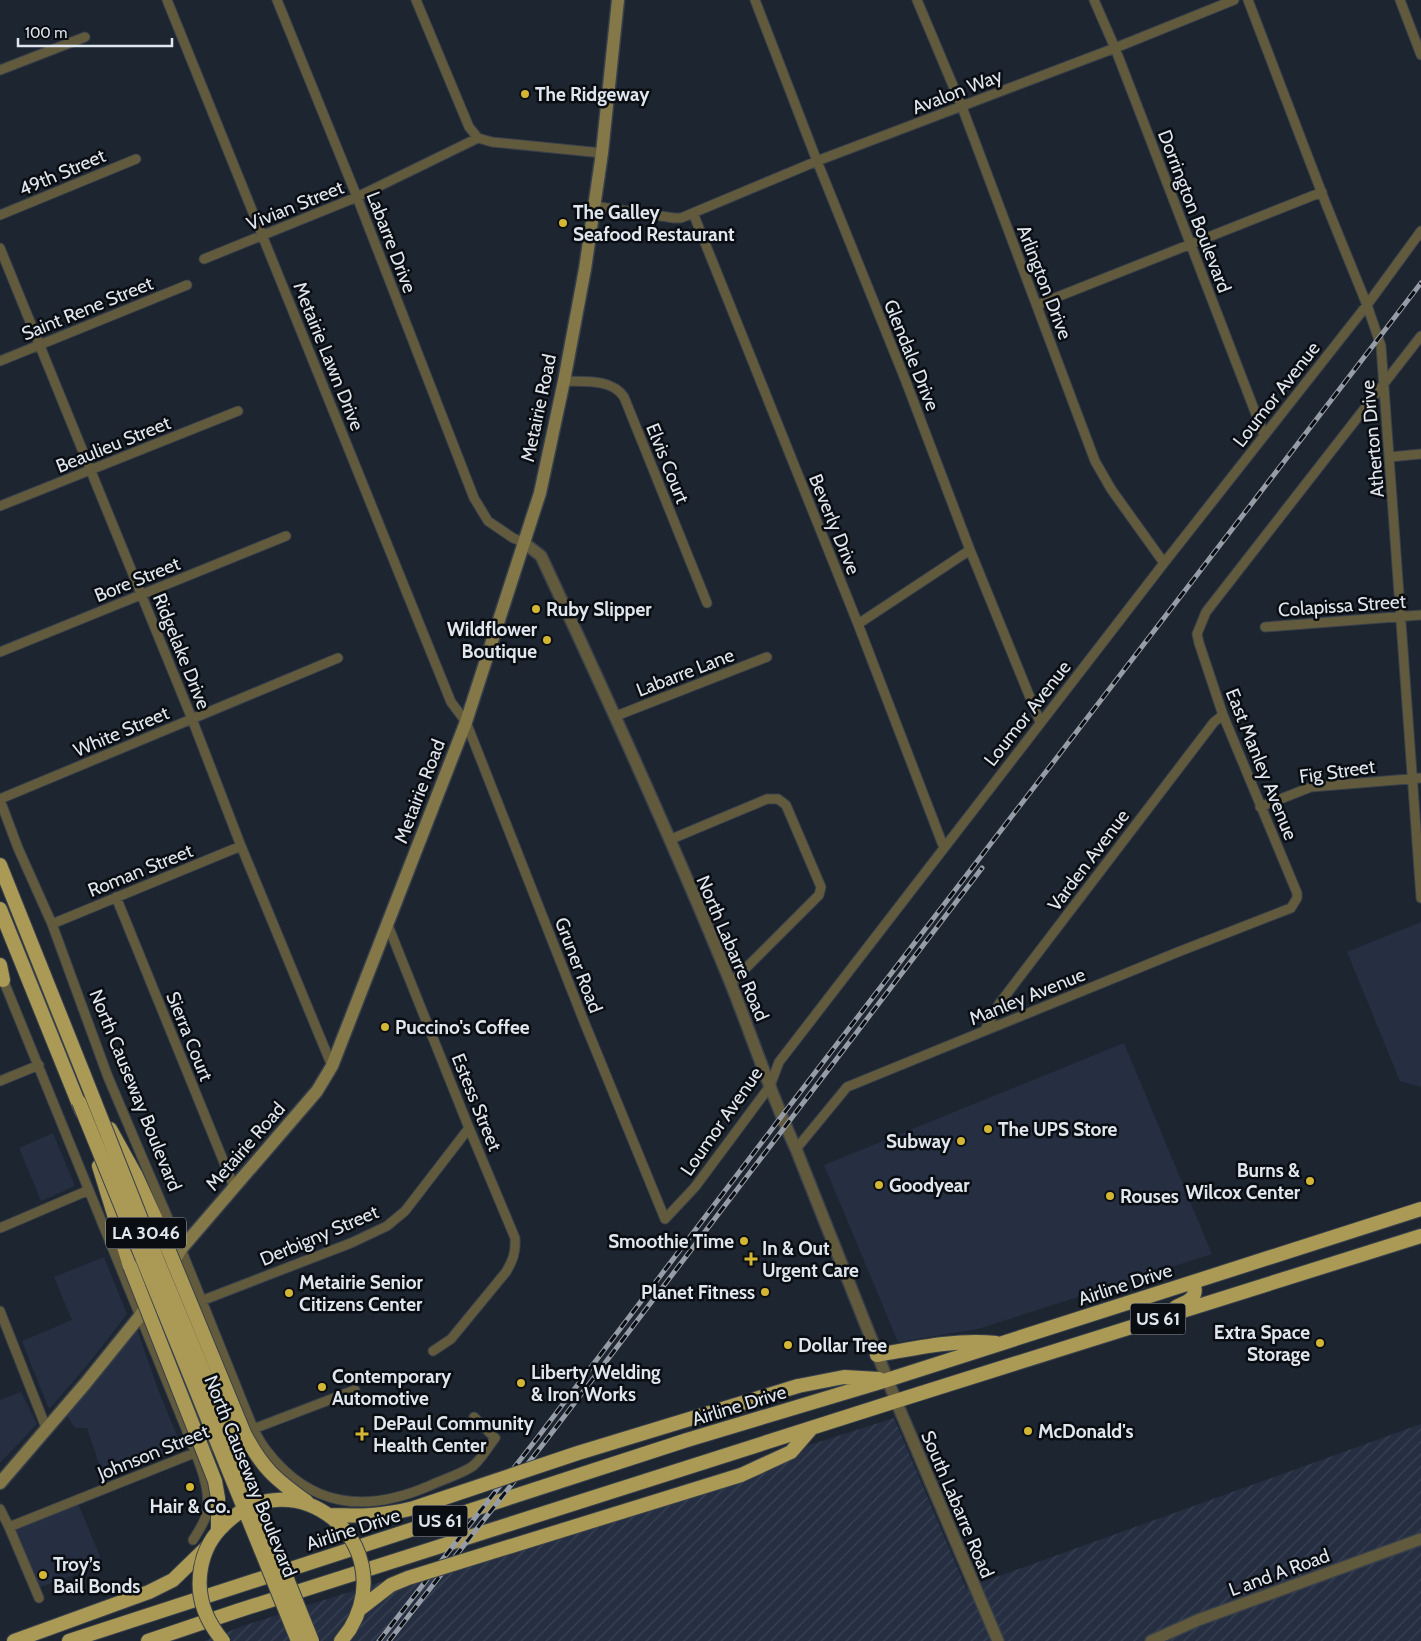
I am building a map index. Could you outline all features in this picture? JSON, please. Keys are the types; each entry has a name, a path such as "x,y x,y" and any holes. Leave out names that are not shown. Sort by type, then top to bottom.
{"highway":[{"name":"North Causeway Boulevard","path":"0,865 312,1641"},
{"name":"North Causeway Boulevard","path":"0,909 298,1641"},
{"path":"0,965 2,976"},
{"path":"93,1096 136,1176 157,1222 254,1453 280,1483 329,1515 346,1531 358,1551 363,1568 365,1586 360,1609 349,1635 340,1641"},
{"path":"79,1102 130,1266 215,1481 218,1498 218,1530"},
{"name":"Airline Drive","path":"69,1641 687,1440 1002,1344 1421,1209"},
{"name":"US 61","path":"148,1641 896,1401 1421,1236"},
{"path":"1130,1328 1194,1297 1196,1293 1193,1282"},
{"path":"877,1355 936,1344 978,1341 1002,1344"},
{"path":"329,1515 373,1516 392,1514 414,1508 578,1453 798,1386 844,1377 887,1380"},
{"path":"360,1609 391,1585 408,1578 741,1475 791,1452 811,1429"},
{"path":"14,1641 149,1592 173,1580 207,1547 218,1530 242,1511 271,1501 301,1503 316,1508"},
{"path":"207,1547 199,1576 199,1590 207,1619 214,1632 223,1641"}],"main road":[{"name":"Metairie Road","path":"0,1483 140,1316 181,1249 317,1091 332,1066 466,722 540,493 564,381 585,268 602,153 618,0"}],"street":[{"name":"Metairie Lawn Drive","path":"167,0 451,702 466,722"},
{"name":"Labarre Drive","path":"277,0 357,197 474,498 488,521 513,538 523,542"},
{"path":"416,0 469,127 478,138 492,142 602,153"},
{"path":"611,0 616,13"},
{"name":"Glendale Drive","path":"755,0 817,161 905,379 970,550 1040,722"},
{"name":"Arlington Drive","path":"917,0 962,107 1095,461 1111,489 1164,563"},
{"name":"Dorrington Boulevard","path":"1094,0 1115,48 1264,435"},
{"name":"Avalon Way","path":"594,206 681,218 817,161 1115,48 1234,0"},
{"name":"Atherton Drive","path":"1248,0 1367,305 1381,346 1400,617 1417,778 1421,898"},
{"path":"1400,0 1421,56"},
{"path":"0,70 84,37"},
{"name":"Vivian Street","path":"204,259 357,197 478,138"},
{"name":"49th Street","path":"0,215 136,159"},
{"path":"1037,305 1322,192"},
{"name":"Beverly Drive","path":"692,213 858,624 944,848"},
{"name":"Loumor Avenue","path":"665,1219 695,1187 770,1086 779,1062 1040,722 1367,305 1421,231"},
{"name":"Ridgelake Drive","path":"0,248 192,719 241,846 332,1066"},
{"name":"Saint Rene Street","path":"0,361 186,285"},
{"path":"1383,386 1421,336"},
{"name":"Elvis Court","path":"564,381 595,382 614,386 624,397 707,603"},
{"name":"East Manley Avenue","path":"1293,905 1297,898 1297,893 1223,715 1197,634 1206,612 1383,386"},
{"name":"Beaulieu Street","path":"0,506 238,411"},
{"path":"1390,457 1421,454"},
{"name":"Bore Street","path":"0,652 286,536"},
{"name":"North Labarre Road","path":"523,542 541,556 616,716 731,984 887,1380"},
{"path":"858,624 970,550"},
{"name":"Colapissa Street","path":"1265,628 1421,615"},
{"name":"White Street","path":"0,800 338,658"},
{"name":"Labarre Lane","path":"616,716 767,658"},
{"name":"Varden Avenue","path":"985,1030 1005,996 1214,722 1223,715"},
{"name":"Gruner Road","path":"466,722 582,1019 665,1219"},
{"name":"Fig Street","path":"1260,807 1311,787 1417,778"},
{"path":"669,840 767,798 778,799 786,805 821,887 819,895 731,984"},
{"name":"North Causeway Boulevard","path":"0,800 52,924 108,1077 181,1249 253,1428 266,1450 281,1467 311,1491 335,1499 359,1503 380,1502 411,1494 473,1467 495,1438 474,1417"},
{"name":"Roman Street","path":"52,924 241,846"},
{"name":"Sierra Court","path":"116,897 234,1186"},
{"name":"Manley Avenue","path":"796,1149 847,1087 1178,952 1273,916 1291,908 1293,905"},
{"name":"Estess Street","path":"387,922 469,1128 516,1238 514,1255 506,1272 451,1339 434,1351"},
{"path":"2,976 203,1474 207,1496 207,1513 193,1540"},
{"path":"0,1081 39,1065"},
{"name":"Derbigny Street","path":"202,1300 351,1243 387,1226 405,1211 469,1128"},
{"path":"0,1228 89,1190"},
{"path":"0,1311 46,1430"},
{"name":"South Labarre Road","path":"887,1380 998,1641"},
{"name":"Johnson Street","path":"9,1527 253,1428 355,1390"},
{"path":"0,1509 39,1598"},
{"name":"L and A Road","path":"1151,1641 1198,1620 1421,1539"}],"shaded area":[{"path":"1421,922 1421,1087 1400,1081 1347,952"},
{"path":"1124,1043 1212,1254 978,1329 898,1342 824,1165"},
{"path":"53,1133 75,1186 41,1201 19,1148"},
{"path":"104,1257 127,1314 90,1362 50,1408 22,1341 72,1320 54,1277"},
{"path":"137,1329 159,1392 182,1447 104,1479 87,1428 75,1428 67,1416"},
{"path":"21,1392 37,1424 0,1463 0,1400"},
{"path":"894,1418 966,1588 1421,1424 1421,1641 204,1641 243,1626"},
{"path":"78,1503 103,1564 38,1588 16,1531 18,1527"}],"railway":[{"path":"379,1641 538,1437 1421,283"},
{"path":"389,1641 544,1443 982,868"}],"place":[{"name":"The Ridgeway","path":"525,94"},
{"name":"The Galley Seafood Restaurant","path":"563,223"},
{"name":"Ruby Slipper","path":"536,609"},
{"name":"Wildflower Boutique","path":"547,640"},
{"name":"Puccino's Coffee","path":"385,1027"},
{"name":"The UPS Store","path":"988,1129"},
{"name":"Subway","path":"961,1141"},
{"name":"Burns & Wilcox Center","path":"1310,1181"},
{"name":"Goodyear","path":"879,1185"},
{"name":"Rouses","path":"1110,1196"},
{"name":"Smoothie Time","path":"744,1241"},
{"name":"In & Out Urgent Care","path":"751,1259"},
{"name":"Planet Fitness","path":"765,1292"},
{"name":"Metairie Senior Citizens Center","path":"289,1293"},
{"name":"Extra Space Storage","path":"1320,1343"},
{"name":"Dollar Tree","path":"788,1345"},
{"name":"Liberty Welding & Iron Works","path":"521,1383"},
{"name":"Contemporary Automotive","path":"322,1387"},
{"name":"McDonald's","path":"1028,1431"},
{"name":"DePaul Community Health Center","path":"362,1434"},
{"name":"Hair & Co.","path":"190,1487"},
{"name":"Troy’s Bail Bonds","path":"43,1575"}]}
